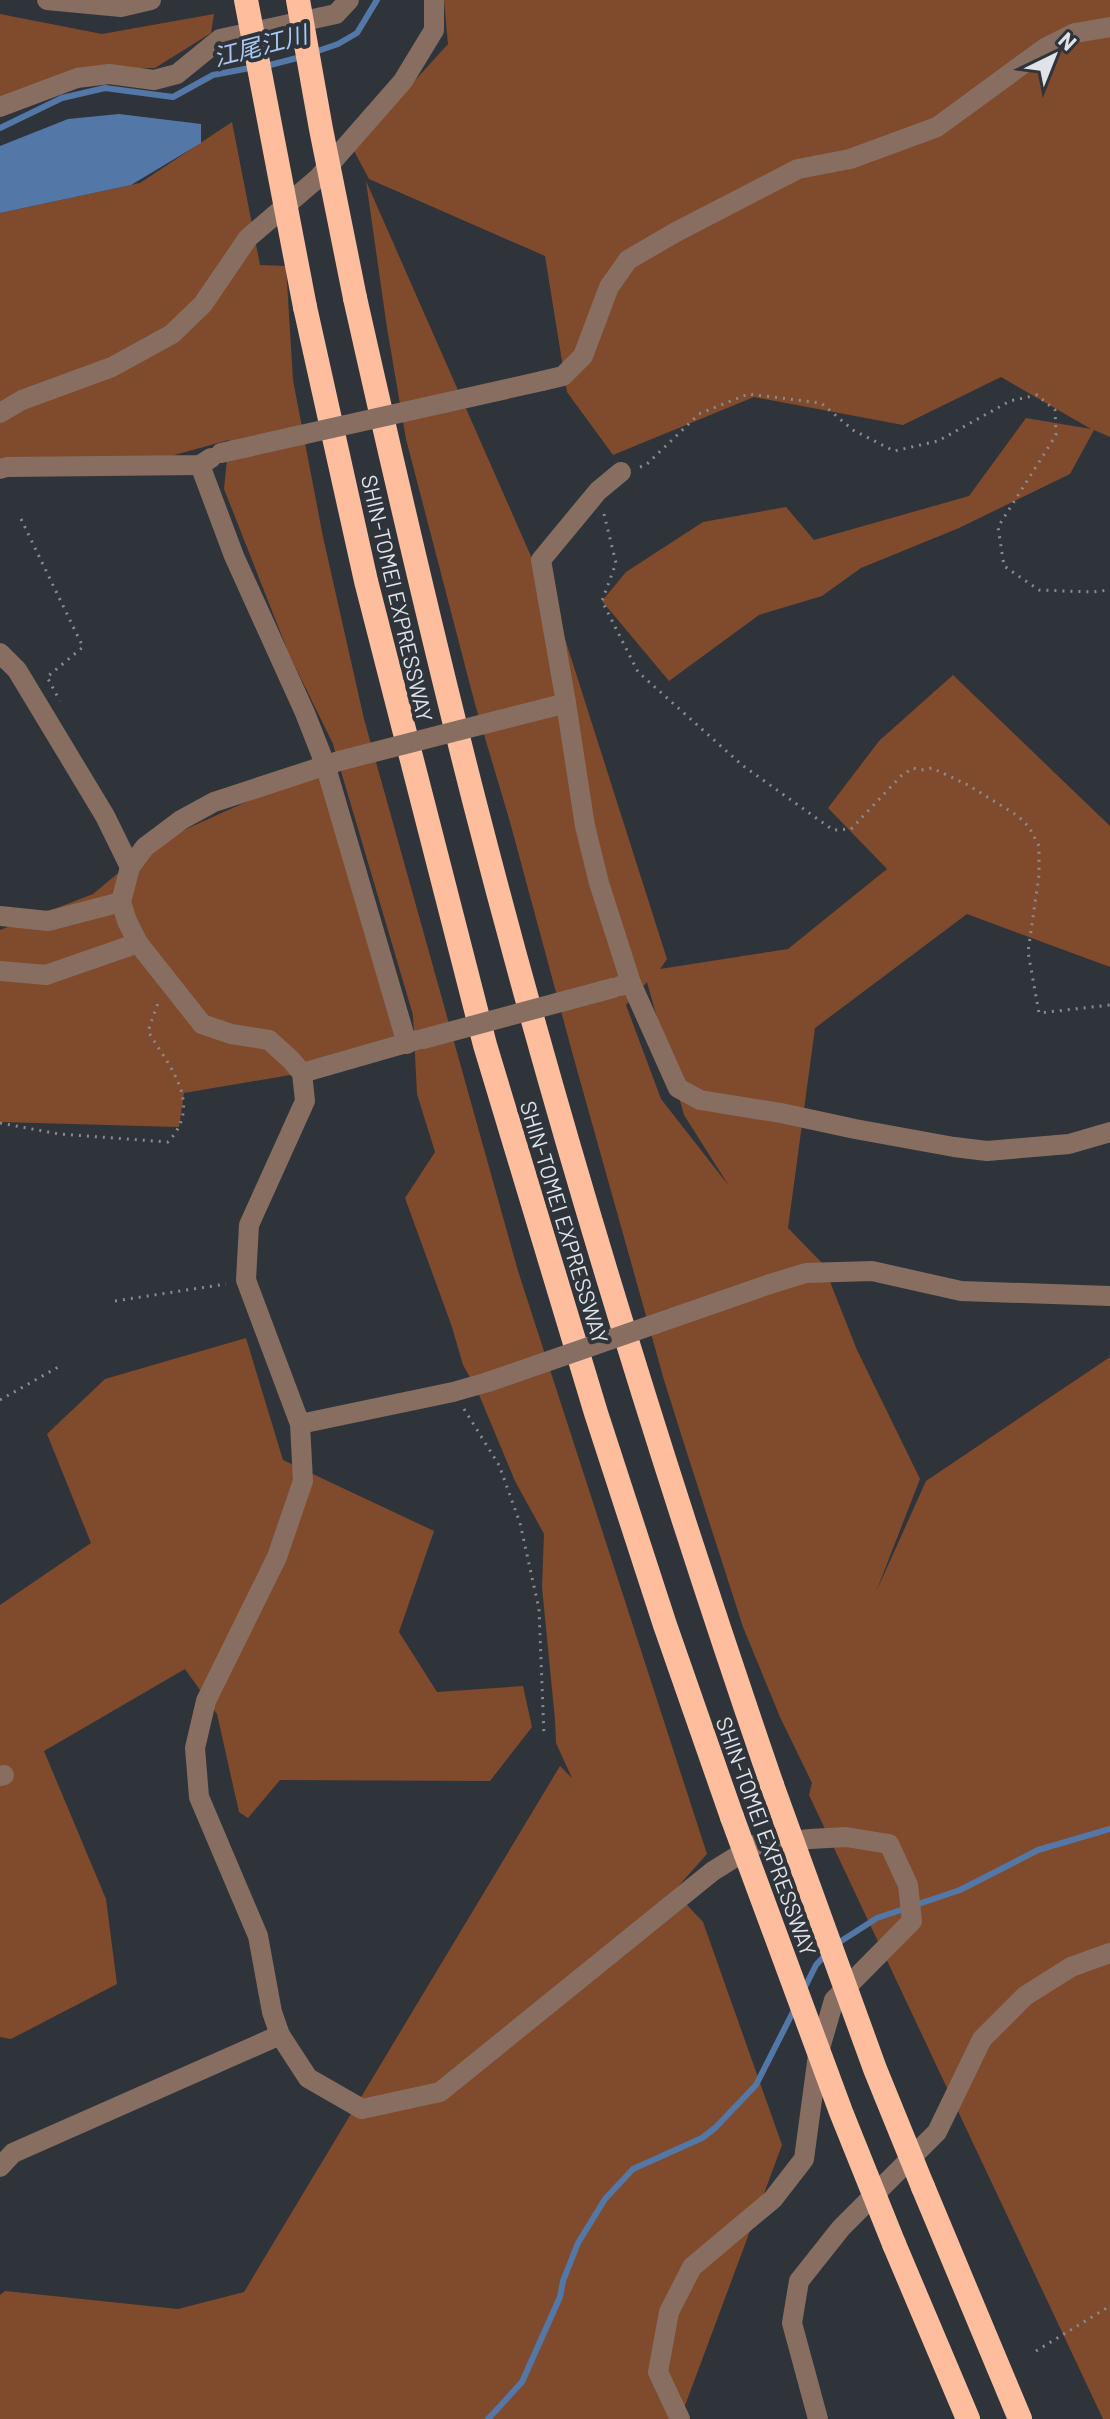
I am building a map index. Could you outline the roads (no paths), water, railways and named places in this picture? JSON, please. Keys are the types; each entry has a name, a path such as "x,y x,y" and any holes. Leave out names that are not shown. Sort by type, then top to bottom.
{"highway":[{"name":"SHIN-TOMEI EXPRESSWAY","path":"246,0 305,307 366,581 485,1045 596,1413 732,1817 841,2112 968,2419"},
{"name":"SHIN-TOMEI EXPRESSWAY","path":"298,0 355,298 407,525 475,805 585,1200 693,1551 772,1785 875,2069 1020,2419"}],"street":[{"path":"47,0 121,7 151,0"},
{"path":"0,107 77,78 109,74 154,80 177,74 220,39 336,14 349,0"},
{"path":"0,413 22,400 112,367 172,334 203,304 248,238 318,178 403,81 434,30 434,0"},
{"path":"0,469 200,465 221,453 563,376 583,356 609,287 628,260 798,169 850,159 937,127 1045,48 1075,33 1110,27"},
{"path":"200,465 234,556 305,713 332,762 415,1041"},
{"path":"621,472 598,491 541,560 557,706 622,985 678,1088 700,1100 987,1151 1069,1144 1110,1132"},
{"path":"0,653 17,670 105,816 130,867"},
{"path":"557,706 332,762 214,802 181,820 145,847 130,867 121,902 138,943 202,1024 231,1034 269,1040 302,1073 305,1101 249,1225 246,1280 300,1424 303,1481 277,1557 206,1701 195,1748 199,1797 258,1936 272,2012 280,2035 308,2078 362,2109 440,2092 713,1871 755,1845 846,1837 889,1844 908,1885 912,1921 834,2000 818,2055 804,2159 773,2199 692,2267 669,2312 658,2372 680,2419"},
{"path":"0,916 48,921 121,902"},
{"path":"0,971 46,975 138,943"},
{"path":"302,1073 622,985"},
{"path":"300,1424 488,1382 806,1273 872,1271 961,1291 1110,1296"},
{"path":"818,2419 792,2323 799,2281 841,2228 937,2132 982,2039 1025,1996 1071,1967 1110,1953"},
{"path":"0,2167 13,2153 280,2035"}],"water":[{"path":"119,114 201,124 201,143 131,185 0,213 0,146 68,119"}],"waterway":[{"name":"江尾江川","path":"312,53 357,33 377,0"},
{"name":"江尾江川","path":"266,66 301,57"},
{"name":"江尾江川","path":"0,128 62,98 105,88 173,97 213,75 255,67"},
{"path":"835,1945 877,1918 960,1890 1038,1850 1110,1829"},
{"path":"803,1991 816,1965 827,1953"},
{"path":"488,2419 522,2382 560,2297 578,2243 605,2199 633,2169 702,2138 715,2128 756,2085 795,2008"}]}
